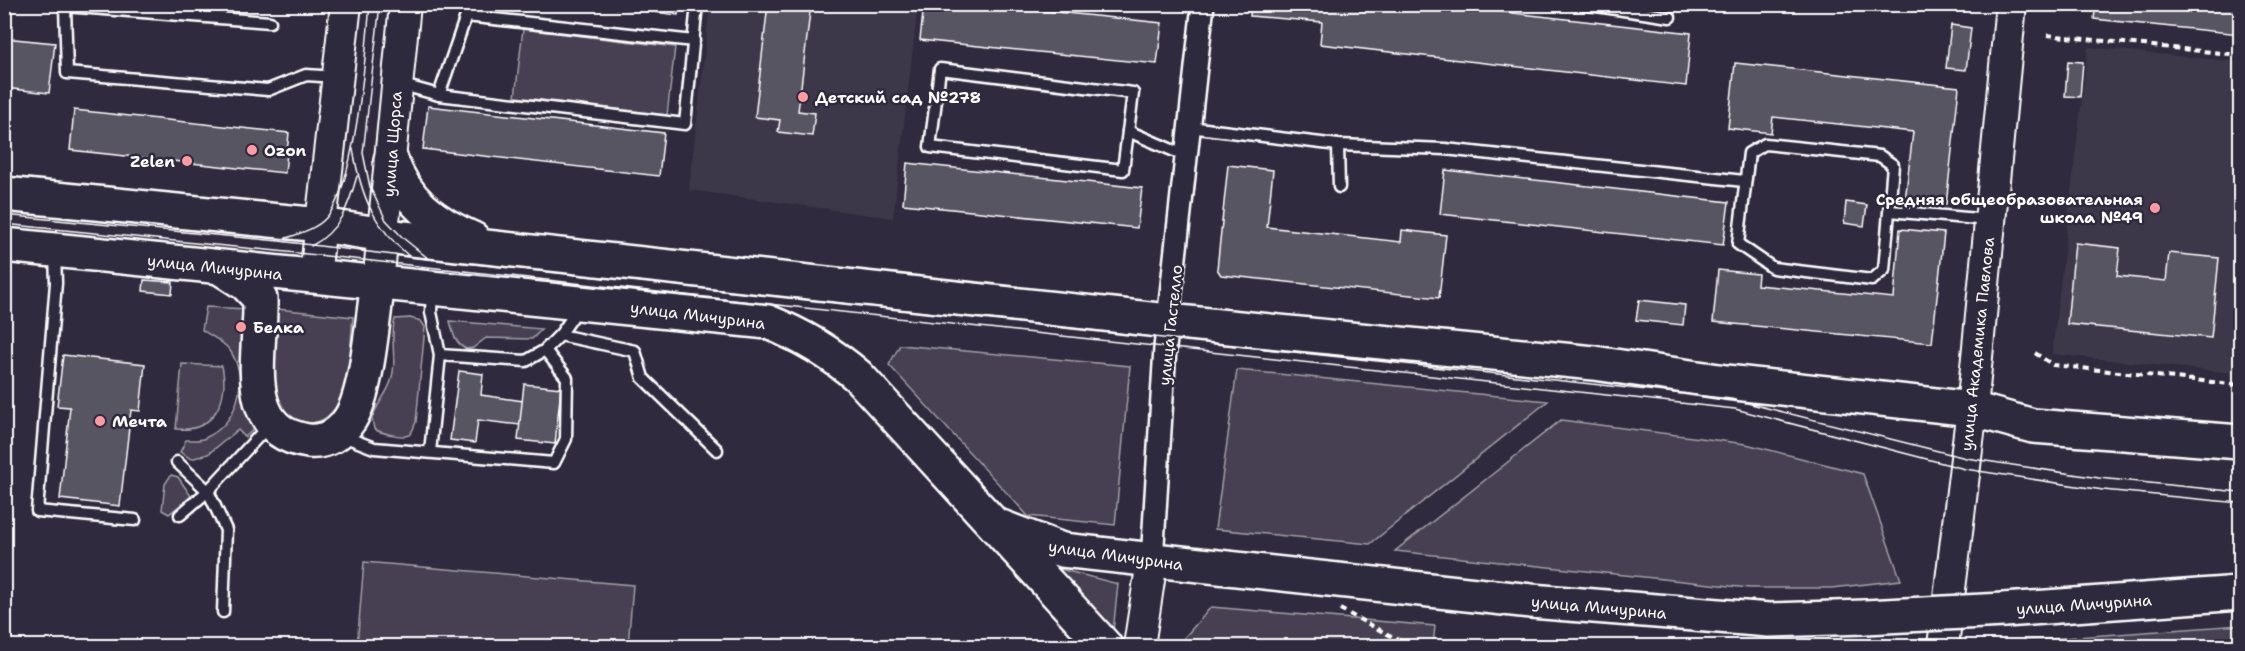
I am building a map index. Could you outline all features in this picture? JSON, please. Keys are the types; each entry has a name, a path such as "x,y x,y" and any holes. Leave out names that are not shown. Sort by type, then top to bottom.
{"main road":[{"path":"315,276 346,4"},
{"name":"улица Щорса","path":"378,284 405,4"},
{"name":"улица Академика Павлова","path":"1943,646 1972,409 2011,4"},
{"path":"391,159 398,182 425,210 454,231 494,247"},
{"path":"4,194 321,225 384,235 1168,321 1594,363 1726,382 1972,409 2033,426 2241,442"},
{"name":"улица Мичурина","path":"4,245 378,284 734,316 768,322 803,336 830,352 858,376 995,525 1062,550 1542,602 1769,620 2004,610 2241,593"},
{"path":"221,268 246,284 260,299 257,381 261,403 270,424 288,436 309,441 331,438 351,418 360,395 378,284"},
{"path":"995,525 1105,646"},
{"name":"улица Гастелло","path":"1139,646 1152,561"}],"street":[{"name":"улица Гастелло","path":"1152,561 1168,321 1203,4"}],"lane":[{"path":"396,83 439,95 685,124 697,4"},
{"path":"1583,4 1670,16"},
{"path":"270,22 65,6 67,73 268,90 306,75 338,77"},
{"path":"439,95 466,16 694,42"},
{"path":"940,69 1133,93 1128,131 1123,170 930,147 940,69"},
{"path":"1189,127 1338,145 1444,149 1744,181"},
{"path":"1128,131 1186,156"},
{"path":"1765,144 1880,156 1893,165 1884,270 1872,280 1773,268 1738,244 1744,181 1749,153 1765,144"},
{"path":"1338,145 1338,187"},
{"path":"1890,211 1989,220"},
{"path":"54,250 56,284 38,511 135,520"},
{"path":"430,452 440,355 431,312 432,289"},
{"path":"440,355 526,361 545,350 560,336 582,303"},
{"path":"560,336 634,351 644,378 717,450"},
{"path":"337,433 374,448 554,463 566,439 567,378 545,350"},
{"path":"180,515 208,491 270,424"},
{"path":"177,462 208,491 226,530 224,612"}],"path":[{"path":"2047,35 2241,55"},
{"path":"2036,353 2053,365 2241,385"},
{"path":"1340,609 1410,646"}],"shaded area":[{"name":"Детский сад №278","path":"710,5 918,5 893,218 689,190"},
{"path":"523,29 675,47 667,115 515,97"},
{"name":"Средняя общеобразовательная школа №49","path":"2088,47 2240,62 2240,374 2052,354"},
{"path":"206,307 247,309 246,397 255,428 245,437 238,430 208,454 191,459 180,452 186,440 203,439 226,422 237,401 239,388 239,376 231,352 202,330"},
{"path":"277,309 353,317 345,385 339,401 330,414 318,422 301,423 289,418 275,400 272,367"},
{"path":"410,318 421,321 425,327 416,422 409,435 405,436 374,429 372,419 393,373 395,319"},
{"path":"450,321 542,329 532,339 486,338 473,348 466,349 456,340"},
{"path":"900,345 1130,366 1115,525 1028,516 889,365"},
{"path":"182,364 222,366 224,378 221,401 216,411 201,425 189,429 176,429"},
{"path":"1237,370 1548,401 1370,544 1215,529"},
{"path":"1561,420 1746,444 1863,474 1901,580 1832,588 1749,588 1395,551"},
{"path":"171,475 178,477 191,496 169,514 162,510 165,484"},
{"path":"364,562 633,585 628,646 357,646"},
{"path":"1052,567 1118,584 1113,632"},
{"path":"1211,607 1435,626 1433,646 1183,646 1184,638"},
{"path":"2240,625 2240,646 2022,646 2022,641"}],"building":[{"path":"586,4 679,4 678,15"},
{"path":"768,4 811,4 798,111 815,113 812,136 778,132 780,120 755,117"},
{"path":"924,4 981,4 1162,23 1157,64 920,40"},
{"path":"1251,4 1432,4 1691,33 1686,86 1320,44 1322,22 1250,16"},
{"path":"2096,4 2240,4 2240,34 2094,19"},
{"path":"1951,25 1971,28 1966,70 1946,68"},
{"path":"4,38 55,43 49,93 4,88"},
{"path":"2068,61 2083,62 2080,97 2065,96"},
{"path":"1735,63 1959,87 1946,205 1905,201 1913,132 1773,117 1771,133 1728,128"},
{"path":"428,106 664,133 659,176 423,149"},
{"path":"74,110 289,133 285,173 70,150"},
{"path":"907,163 1142,188 1137,228 903,204"},
{"path":"1228,165 1273,170 1267,227 1401,242 1402,230 1446,235 1439,298 1221,275 1217,269"},
{"path":"1445,170 1729,202 1723,245 1440,214"},
{"path":"1846,202 1867,205 1864,226 1844,223"},
{"path":"1900,229 1944,233 1932,343 1713,322 1718,270 1758,274 1757,285 1894,298"},
{"path":"2075,243 2120,248 2117,276 2166,281 2169,253 2219,258 2211,338 2067,324"},
{"path":"144,280 173,282 172,294 143,291"},
{"path":"1639,300 1685,305 1683,325 1636,320"},
{"path":"63,355 145,364 140,411 131,410 120,506 60,499 70,407 57,406"},
{"path":"459,371 483,374 481,395 523,401 520,425 478,420 475,443 450,440"},
{"path":"524,384 561,388 555,444 518,440"}],"tram line":[{"path":"281,240 317,226 326,218 336,202 345,178 358,117 370,4"},
{"path":"380,4 363,153 370,187 386,220 403,238 429,259"},
{"path":"353,149 360,181 371,209 387,234 410,257"},
{"path":"311,246 329,233 342,216 357,176"},
{"path":"4,215 279,241 1731,399 1966,458 2099,478 2240,492"},
{"path":"4,224 317,255 1735,409 1965,469 2103,490 2240,503"}],"place":[{"name":"Детский сад №278","path":"803,97"},
{"name":"Ozon","path":"252,150"},
{"name":"Zelen","path":"187,161"},
{"name":"Средняя общеобразовательная школа №49","path":"2155,208"},
{"name":"Белка","path":"241,327"},
{"name":"Мечта","path":"100,421"}]}
